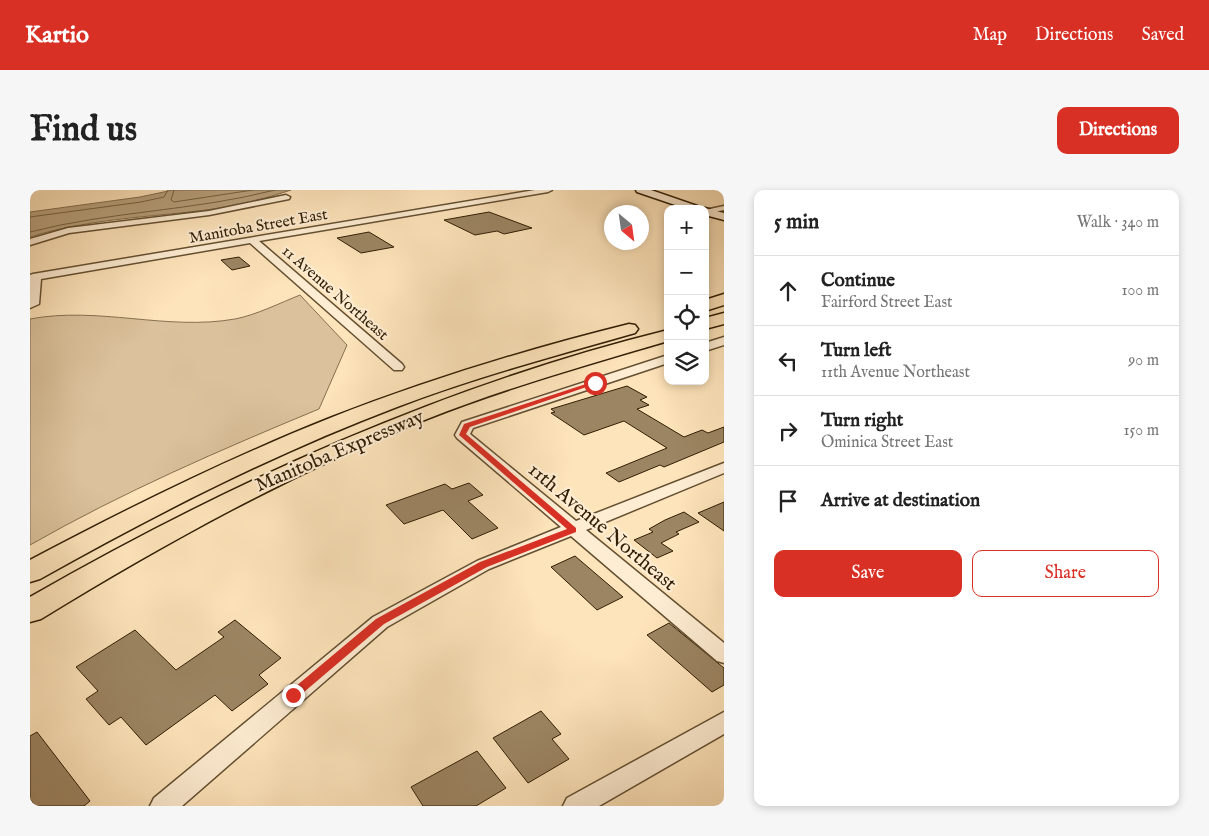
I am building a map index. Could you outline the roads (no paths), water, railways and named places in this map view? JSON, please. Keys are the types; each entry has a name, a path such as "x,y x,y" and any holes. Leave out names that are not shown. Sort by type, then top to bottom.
{"main road":[{"path":"709,305 724,299"},
{"path":"709,323 724,318"},
{"name":"Manitoba Expressway","path":"30,572 119,523 199,483 333,425 444,384 664,319"},
{"name":"Manitoba Expressway","path":"30,610 218,504 344,446 419,415 498,386 664,336"}],"street":[{"name":"Manitoba Street East","path":"35,278 548,190"},
{"path":"641,190 688,205"},
{"path":"30,242 68,231 208,213 286,196"},
{"path":"709,210 724,208"},
{"path":"709,212 724,217"},
{"name":"11 Avenue Northeast","path":"253,241 398,368"},
{"path":"30,305 34,304 35,278"},
{"path":"709,346 724,341"},
{"name":"11th Avenue Northeast","path":"664,360 467,425 462,435 724,656"},
{"path":"163,806 380,622 483,564 573,530 724,468"},
{"path":"576,806 724,722"}],"water":[{"path":"173,190 291,190 260,200 228,207 103,221 54,230 30,237 30,212 140,197"}],"railway":[{"path":"30,191 39,190"}]}
